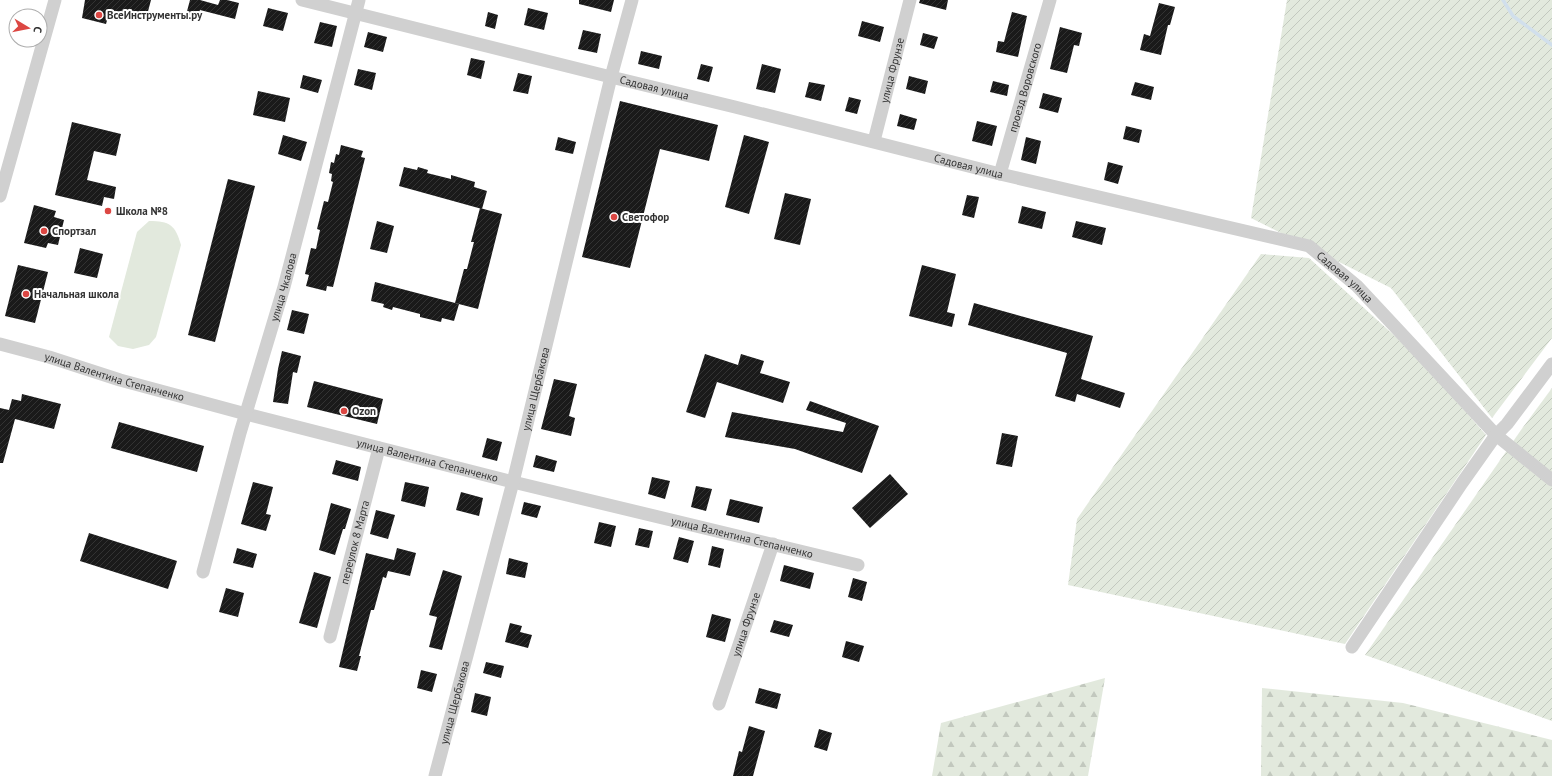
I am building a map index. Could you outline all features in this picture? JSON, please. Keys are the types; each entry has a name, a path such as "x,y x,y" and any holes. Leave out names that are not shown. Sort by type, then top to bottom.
{"street":[{"path":"0,196 55,0"},
{"name":"Садовая улица","path":"302,0 874,141 1000,174 1309,246 1357,286 1496,435 1552,480"},
{"name":"улица Чкалова","path":"203,572 246,414 284,287 359,0"},
{"name":"улица Щербакова","path":"435,776 513,482 611,77 632,0"},
{"name":"улица Фрунзе","path":"874,141 910,0"},
{"name":"проезд Воровского","path":"1000,174 1050,0"},
{"name":"улица Валентина Степанченко","path":"0,344 120,380 246,414 513,482 858,565"},
{"path":"1352,647 1462,483 1496,435 1507,424 1552,364"},
{"name":"переулок 8 Марта","path":"330,637 379,448"},
{"name":"улица Фрунзе","path":"719,704 773,544"}],"green space":[{"path":"1287,0 1552,0 1552,338 1492,418 1391,288 1251,218"},
{"path":"149,221 167,223 171,226 174,229 181,245 156,337 149,345 133,349 118,346 109,337 137,232"},
{"path":"1261,254 1309,258 1419,358 1486,435 1345,644 1068,585 1077,519"},
{"path":"1552,388 1552,721 1365,655 1521,430"},
{"path":"1105,678 1088,776 932,776 941,723"},
{"path":"1262,688 1403,703 1552,740 1552,776 1261,776"}],"building":[{"path":"85,0 151,0 146,19 110,10 106,24 82,18"},
{"path":"190,0 200,0 218,5 220,0 239,3 235,19 200,10 198,18 186,15"},
{"path":"579,0 614,0 611,12 579,4"},
{"path":"920,0 948,0 946,10 919,3"},
{"path":"1159,3 1175,7 1170,25 1168,25 1161,55 1140,50 1144,34 1150,36"},
{"path":"268,8 288,13 283,31 263,26"},
{"path":"528,8 548,13 544,30 524,25"},
{"path":"488,12 498,15 495,29 485,26"},
{"path":"1012,12 1027,16 1018,57 996,52 998,41 1004,42"},
{"path":"862,21 884,27 880,42 858,36"},
{"path":"320,22 337,26 332,47 314,43"},
{"path":"1060,27 1082,33 1079,46 1074,45 1067,73 1050,69"},
{"path":"583,30 601,34 597,53 578,49"},
{"path":"368,32 387,37 383,52 364,47"},
{"path":"923,33 938,37 934,49 920,45"},
{"path":"641,51 662,56 659,69 638,64"},
{"path":"471,58 485,61 481,79 467,75"},
{"path":"701,64 713,67 709,82 697,79"},
{"path":"762,64 781,69 775,93 756,89"},
{"path":"358,69 376,73 372,90 354,85"},
{"path":"518,73 532,76 528,94 513,91"},
{"path":"303,75 322,80 318,93 300,88"},
{"path":"909,76 928,81 925,94 906,89"},
{"path":"993,81 1009,85 1007,96 990,92"},
{"path":"809,82 825,85 821,101 805,97"},
{"path":"1135,82 1154,87 1151,100 1131,95"},
{"path":"258,91 290,98 285,122 253,115"},
{"path":"1043,93 1062,98 1058,113 1039,108"},
{"path":"849,97 861,100 857,114 845,111"},
{"path":"620,101 718,125 709,161 660,149 630,268 582,257"},
{"path":"900,114 917,119 914,130 897,126"},
{"path":"977,121 997,126 992,146 972,141"},
{"path":"72,122 121,134 116,156 94,151 87,180 116,187 114,199 104,197 102,206 55,195"},
{"path":"1126,126 1142,130 1139,143 1123,139"},
{"path":"283,135 307,142 301,161 278,154"},
{"path":"744,135 769,142 749,214 725,207"},
{"path":"558,137 576,142 573,154 555,150"},
{"path":"1026,137 1041,141 1036,164 1021,160"},
{"path":"341,145 363,151 361,157 365,158 333,287 327,286 326,291 306,286 309,275 305,274 311,248 316,249 320,230 317,229 324,201 328,202 333,182 331,181 332,174 329,173 331,162 334,163 336,154 339,155"},
{"path":"1108,162 1123,166 1118,184 1104,180"},
{"path":"404,167 417,170 418,167 428,170 427,173 451,179 451,175 475,182 474,187 487,191 482,209 399,186"},
{"path":"228,179 255,186 215,342 188,335"},
{"path":"785,193 811,199 800,245 774,239"},
{"path":"967,195 979,197 974,218 962,215"},
{"name":"Спортзал","path":"34,205 56,211 54,217 64,220 58,245 48,243 46,248 24,243"},
{"path":"1022,206 1046,212 1042,229 1018,223"},
{"path":"480,208 502,214 478,309 455,303 464,269 467,269 474,242 471,242"},
{"path":"377,221 394,226 387,253 370,249"},
{"path":"1076,221 1106,228 1102,245 1072,237"},
{"path":"80,248 103,254 97,278 74,273"},
{"name":"Начальная школа","path":"18,265 48,272 35,323 5,316"},
{"path":"922,265 956,274 947,312 955,314 952,327 909,316"},
{"path":"375,282 459,304 454,321 442,318 441,322 420,317 420,314 393,307 392,310 383,307 384,304 371,301"},
{"path":"974,303 1093,336 1081,379 1125,393 1120,408 1077,394 1075,402 1055,396 1067,353 968,325"},
{"path":"292,310 309,314 304,334 287,330"},
{"path":"282,351 301,356 297,373 293,372 288,404 273,402"},
{"path":"705,354 738,365 741,354 764,361 760,373 790,382 783,403 717,382 705,418 686,412"},
{"path":"554,379 577,384 569,416 575,418 571,436 541,429"},
{"path":"314,381 383,399 377,424 307,407"},
{"path":"22,394 61,404 54,429 15,419 3,463 0,463 0,408 9,410 12,399 21,401"},
{"path":"810,401 879,426 862,473 795,449 725,437 732,412 843,432 846,423 806,410"},
{"path":"119,422 204,446 197,472 111,448"},
{"path":"1002,433 1018,436 1012,467 996,464"},
{"path":"487,438 502,442 497,461 482,457"},
{"path":"536,455 557,461 554,472 533,467"},
{"path":"336,460 361,467 358,481 332,474"},
{"path":"890,474 908,494 870,528 852,508"},
{"path":"652,477 670,481 665,499 648,494"},
{"path":"253,482 273,487 266,514 271,515 266,531 241,524"},
{"path":"405,482 429,487 425,507 401,501"},
{"path":"696,486 712,489 706,511 691,507"},
{"path":"461,492 483,498 479,516 456,510"},
{"path":"730,499 763,507 759,523 726,515"},
{"path":"524,502 541,506 537,518 521,514"},
{"path":"331,503 351,509 335,555 319,550"},
{"path":"376,510 395,515 388,539 370,534"},
{"path":"599,522 616,526 611,547 594,543"},
{"path":"639,528 653,531 649,548 635,545"},
{"path":"89,533 177,561 168,589 80,561"},
{"path":"679,537 694,541 688,563 673,559"},
{"path":"712,546 724,549 720,568 708,565"},
{"path":"237,548 257,554 253,568 233,563"},
{"path":"397,548 416,553 410,576 388,571 386,578 383,577 374,610 371,610 359,656 361,656 357,671 339,667 366,553 394,560"},
{"path":"509,558 528,563 525,578 506,574"},
{"path":"784,565 814,573 810,589 780,581"},
{"path":"443,570 462,576 442,650 429,647 437,617 429,615"},
{"path":"314,572 331,577 317,628 299,623"},
{"path":"853,578 867,582 862,601 848,597"},
{"path":"226,588 244,593 238,617 219,612"},
{"path":"712,614 731,619 725,642 706,637"},
{"path":"774,620 793,625 789,637 770,632"},
{"path":"510,623 522,626 520,632 532,635 528,648 505,642"},
{"path":"846,641 864,646 859,662 842,657"},
{"path":"486,662 504,666 501,678 483,673"},
{"path":"421,670 437,674 432,692 417,688"},
{"path":"759,688 781,694 777,709 755,703"},
{"path":"475,693 491,697 487,716 471,712"},
{"path":"749,726 765,731 753,776 733,776 739,751 742,752"},
{"path":"819,729 832,733 827,751 814,747"}],"waterway":[{"path":"1503,0 1513,16 1552,45"}],"place":[{"name":"ВсеИнструменты.ру","path":"99,15"},
{"name":"Школа №8","path":"108,211"},
{"name":"Светофор","path":"614,217"},
{"name":"Спортзал","path":"44,231"},
{"name":"Начальная школа","path":"26,294"},
{"name":"Ozon","path":"344,411"}]}
